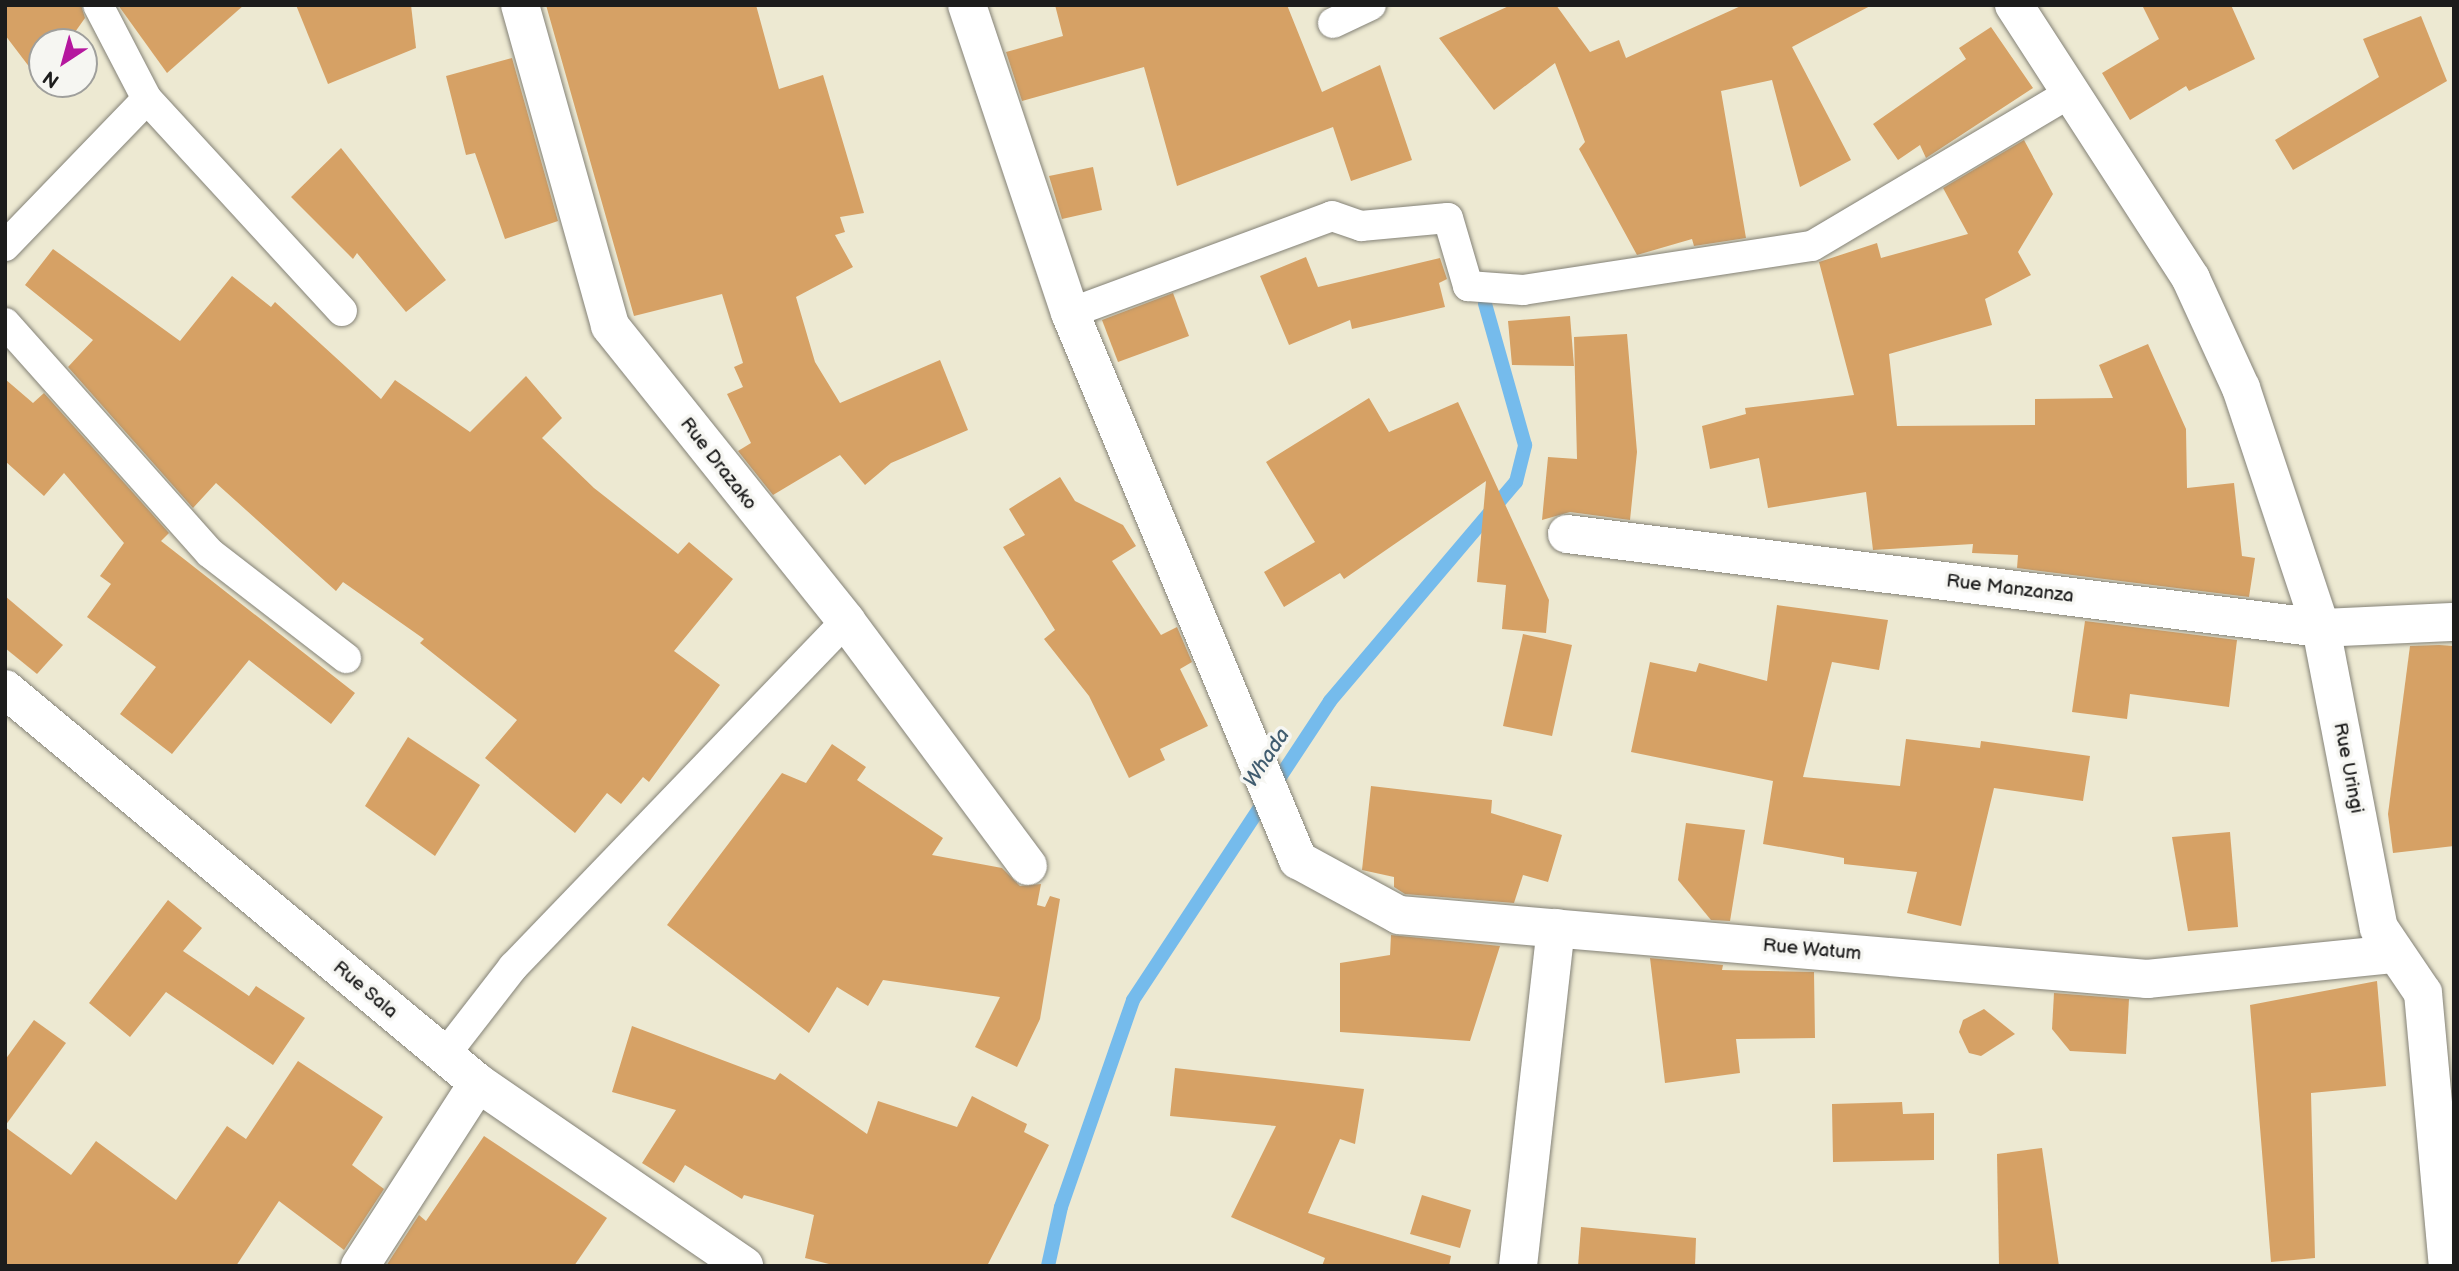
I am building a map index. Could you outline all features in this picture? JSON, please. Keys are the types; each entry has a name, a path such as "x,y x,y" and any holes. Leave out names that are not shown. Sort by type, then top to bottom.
{"street":[{"name":"Rue Drazako","path":"520,5 610,326 846,621 1028,866"},
{"name":"Rue Watum","path":"967,5 1070,313 1272,811 1297,860 1399,915 2147,979 2395,954"},
{"name":"Rue Uringi","path":"2014,5 2073,91 2191,279 2241,388 2321,628 2379,928 2423,993 2448,1266"},
{"name":"Rue Manzanza","path":"1567,534 2321,628 2454,622"},
{"name":"Rue Sala","path":"5,689 478,1083 744,1266"},
{"path":"1518,1266 1556,928"},
{"path":"359,1266 478,1083"}],"lane":[{"path":"98,5 147,99 342,311"},
{"path":"1333,23 1371,5"},
{"path":"1070,313 1332,216 1362,226 1448,218 1468,286 1523,290 1812,246 2073,91"},
{"path":"5,246 147,99"},
{"path":"5,323 210,553 346,658"},
{"path":"444,1056 513,967 846,621"}],"building":[{"path":"5,5 81,5 85,18 78,28 28,28 28,65 5,35"},
{"path":"118,5 244,5 167,73"},
{"path":"296,5 411,5 416,48 328,84"},
{"path":"546,5 756,5 779,89 823,75 864,213 840,217 845,232 835,235 853,267 796,297 815,362 840,403 940,360 968,430 891,463 865,485 840,455 773,495 738,451 751,443 727,394 743,387 734,367 743,363 722,294 634,316"},
{"path":"1055,5 1287,5 1322,92 1380,65 1412,160 1351,181 1333,127 1177,186 1144,67 1022,101 1006,52 1063,36"},
{"path":"1511,5 1556,5 1590,52 1619,40 1626,58 1743,5 1872,5 1792,47 1851,160 1800,187 1772,80 1721,91 1746,238 1694,246 1692,239 1637,255 1579,149 1585,142 1555,63 1494,110 1439,38"},
{"path":"2142,5 2231,5 2255,59 2189,91 2186,86 2130,120 2102,73 2159,39"},
{"path":"2421,16 2447,81 2293,170 2275,140 2379,77 2363,39"},
{"path":"1991,27 2033,88 1926,158 1920,145 1898,160 1873,124 1966,59 1959,48"},
{"path":"512,58 558,221 505,239 475,153 466,155 446,76"},
{"path":"2024,140 2053,194 2018,252 2031,275 1985,299 1992,325 1889,354 1897,426 2035,425 2035,399 2113,398 2099,365 2148,344 2186,429 2187,488 2234,483 2242,556 2255,558 2249,597 2017,568 2018,555 1972,553 1973,544 1873,550 1866,492 1768,508 1759,458 1710,469 1702,426 1746,414 1745,408 1854,395 1819,262 1877,243 1881,258 1968,234 1943,188"},
{"path":"341,148 446,280 406,312 357,253 353,259 291,197"},
{"path":"1093,167 1102,210 1062,219 1049,176"},
{"path":"53,249 180,341 232,276 271,307 275,302 381,399 395,380 470,432 526,376 562,418 542,438 594,488 678,554 689,542 733,579 674,651 720,685 649,782 643,777 621,804 607,793 575,833 485,758 517,720 420,643 424,639 343,582 336,591 216,483 193,508 68,367 93,340 25,285"},
{"path":"1306,257 1318,287 1440,258 1447,279 1439,283 1445,307 1352,329 1350,320 1289,345 1260,276"},
{"path":"1173,293 1189,336 1118,362 1102,320"},
{"path":"1570,316 1574,366 1512,365 1508,321"},
{"path":"1627,334 1637,452 1630,520 1570,512 1542,520 1548,457 1577,459 1574,337"},
{"path":"5,379 33,403 44,393 169,533 161,541 355,693 331,724 249,660 172,754 120,714 156,667 87,617 111,584 100,576 124,543 64,473 44,496 5,461"},
{"path":"1369,398 1389,432 1458,402 1549,600 1546,633 1502,629 1506,585 1477,582 1486,481 1344,579 1340,573 1284,607 1264,572 1315,542 1266,462"},
{"path":"1060,477 1075,501 1123,525 1136,546 1112,561 1161,635 1177,627 1192,662 1180,669 1208,726 1160,749 1165,760 1129,778 1089,696 1044,639 1055,630 1003,547 1025,535 1009,509"},
{"path":"5,596 63,645 37,674 5,648"},
{"path":"1777,605 1888,620 1879,670 1832,662 1803,777 1900,786 1906,739 1980,748 1981,741 2090,756 2083,801 1994,788 1961,926 1907,913 1917,872 1844,864 1844,858 1763,844 1773,781 1631,752 1650,662 1696,672 1699,663 1767,681"},
{"path":"2085,621 2237,640 2229,707 2130,694 2127,719 2072,712"},
{"path":"1523,634 1572,645 1552,736 1503,726"},
{"path":"2410,646 2454,646 2454,846 2393,853 2388,814"},
{"path":"408,737 480,785 435,856 365,806"},
{"path":"832,744 866,767 857,780 943,838 932,855 1002,868 1020,886 1041,884 1037,905 1045,907 1050,896 1060,899 1040,1019 1017,1067 975,1047 1000,997 883,980 868,1006 837,987 809,1033 667,925 782,773 806,783"},
{"path":"1371,786 1492,800 1491,813 1562,835 1548,882 1523,875 1514,903 1405,894 1394,887 1394,877 1362,870"},
{"path":"1686,823 1745,830 1730,921 1711,920 1678,880"},
{"path":"2230,832 2238,927 2188,931 2172,837"},
{"path":"168,900 202,928 183,951 249,996 256,986 305,1018 273,1065 166,992 130,1037 89,1003"},
{"path":"1391,935 1500,946 1470,1041 1340,1032 1340,963 1390,955"},
{"path":"1650,958 1723,965 1722,970 1814,972 1815,1038 1736,1039 1740,1073 1665,1083"},
{"path":"2377,981 2386,1086 2311,1093 2315,1258 2271,1262 2250,1005"},
{"path":"2054,993 2129,999 2126,1054 2070,1051 2052,1029"},
{"path":"1984,1009 2015,1034 1981,1056 1969,1053 1959,1032 1963,1020"},
{"path":"34,1020 66,1043 5,1126 5,1060"},
{"path":"632,1026 775,1080 780,1073 867,1134 878,1101 957,1127 972,1096 1027,1124 1024,1132 1049,1145 987,1266 837,1266 805,1258 814,1215 744,1195 742,1199 685,1165 674,1183 642,1163 676,1110 612,1092"},
{"path":"298,1061 383,1117 352,1165 384,1189 344,1250 279,1201 236,1266 5,1266 5,1127 71,1175 96,1141 176,1200 227,1126 246,1139"},
{"path":"1175,1068 1364,1089 1355,1144 1340,1139 1308,1213 1451,1256 1449,1266 1322,1266 1325,1258 1231,1217 1276,1126 1170,1116"},
{"path":"1902,1102 1903,1114 1934,1113 1934,1160 1833,1162 1832,1104"},
{"path":"484,1136 607,1218 574,1266 386,1266 419,1215 426,1221"},
{"path":"2042,1148 2059,1266 1999,1266 1997,1154"},
{"path":"1422,1195 1471,1210 1460,1248 1410,1234"},
{"path":"1581,1227 1696,1238 1695,1266 1578,1266"}],"waterway":[{"name":"Whada","path":"1048,1266 1061,1207 1133,1000 1330,701 1516,482 1525,445 1485,304"}]}
